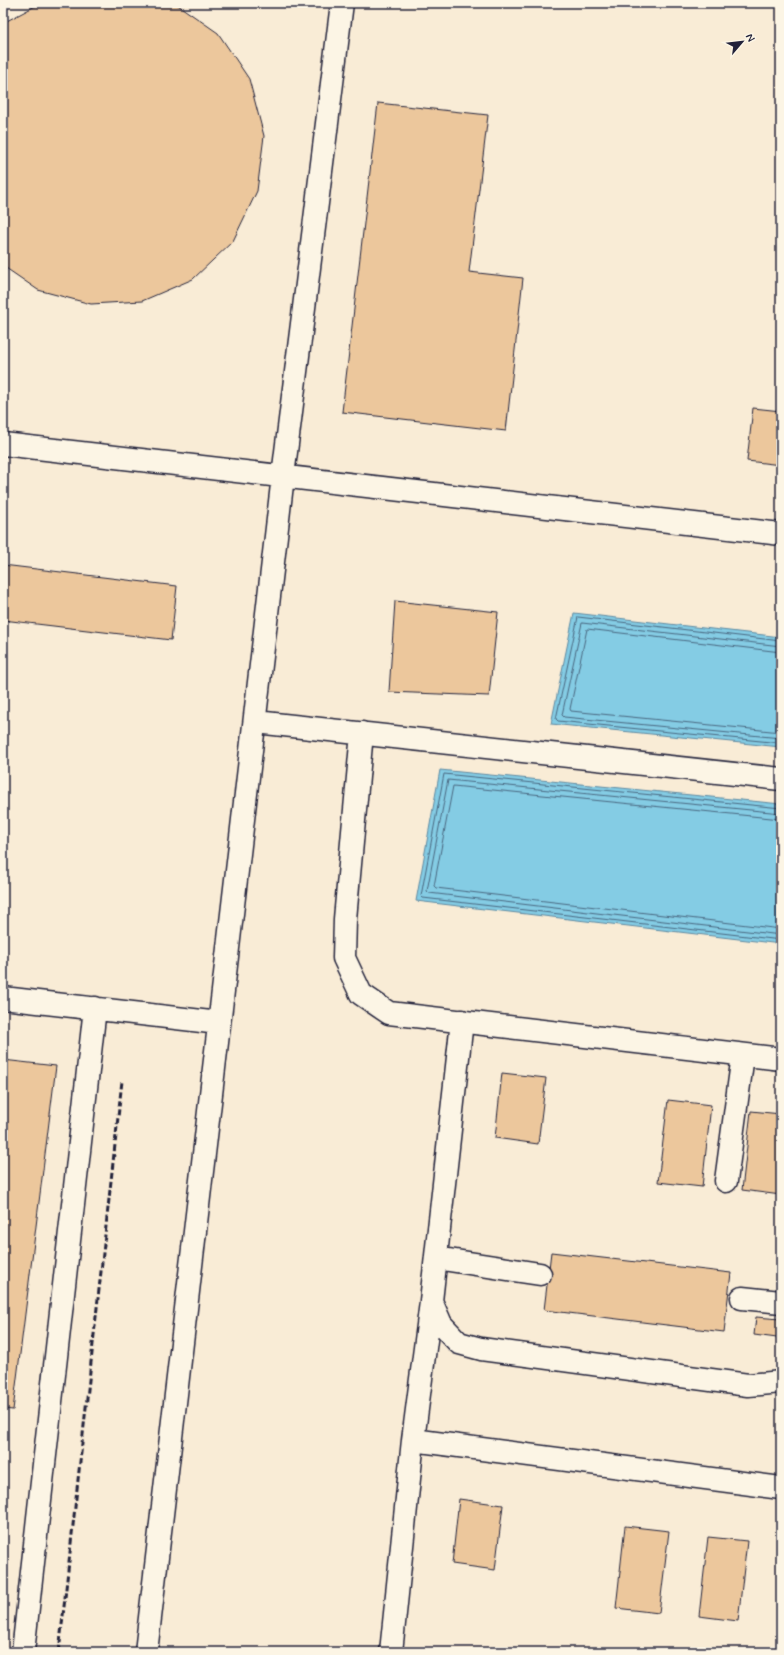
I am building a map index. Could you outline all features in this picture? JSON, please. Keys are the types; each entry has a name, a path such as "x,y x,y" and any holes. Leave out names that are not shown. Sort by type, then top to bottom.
{"lane":[{"path":"146,1652 219,1023 256,722 283,476 342,3"},
{"path":"3,444 781,534"},
{"path":"256,722 781,779"},
{"path":"362,733 344,919 344,958 361,994 389,1013 781,1059"},
{"path":"3,998 219,1023"},
{"path":"23,1652 95,1008"},
{"path":"391,1652 413,1440 431,1301 462,1021"},
{"path":"726,1181 743,1055"},
{"path":"436,1258 540,1274"},
{"path":"742,1298 781,1302"},
{"path":"431,1301 441,1324 460,1343 481,1349 748,1385 781,1382"},
{"path":"413,1440 781,1488"}],"water":[{"path":"574,613 781,637 781,747 551,724"},
{"path":"440,770 781,804 781,944 416,901"}],"building":[{"path":"41,3 175,3 218,33 249,79 264,136 257,191 233,241 193,279 142,301 91,304 38,290 3,266 3,23"},
{"path":"378,103 488,115 469,272 523,278 506,431 342,412"},
{"path":"753,408 781,411 781,465 747,461"},
{"path":"3,565 177,586 171,640 3,620"},
{"path":"395,601 498,612 489,696 389,692"},
{"path":"3,1060 56,1066 13,1410 3,1409"},
{"path":"502,1073 546,1078 538,1144 495,1138"},
{"path":"668,1100 711,1105 702,1187 658,1182"},
{"path":"751,1111 781,1114 781,1195 742,1190"},
{"path":"551,1252 731,1273 724,1332 544,1310"},
{"path":"756,1317 780,1319 777,1338 754,1335"},
{"path":"459,1499 503,1505 495,1570 452,1564"},
{"path":"625,1526 669,1531 659,1613 616,1608"},
{"path":"708,1537 747,1541 738,1621 699,1616"}],"railway":[{"path":"59,1652 122,1081"}]}
